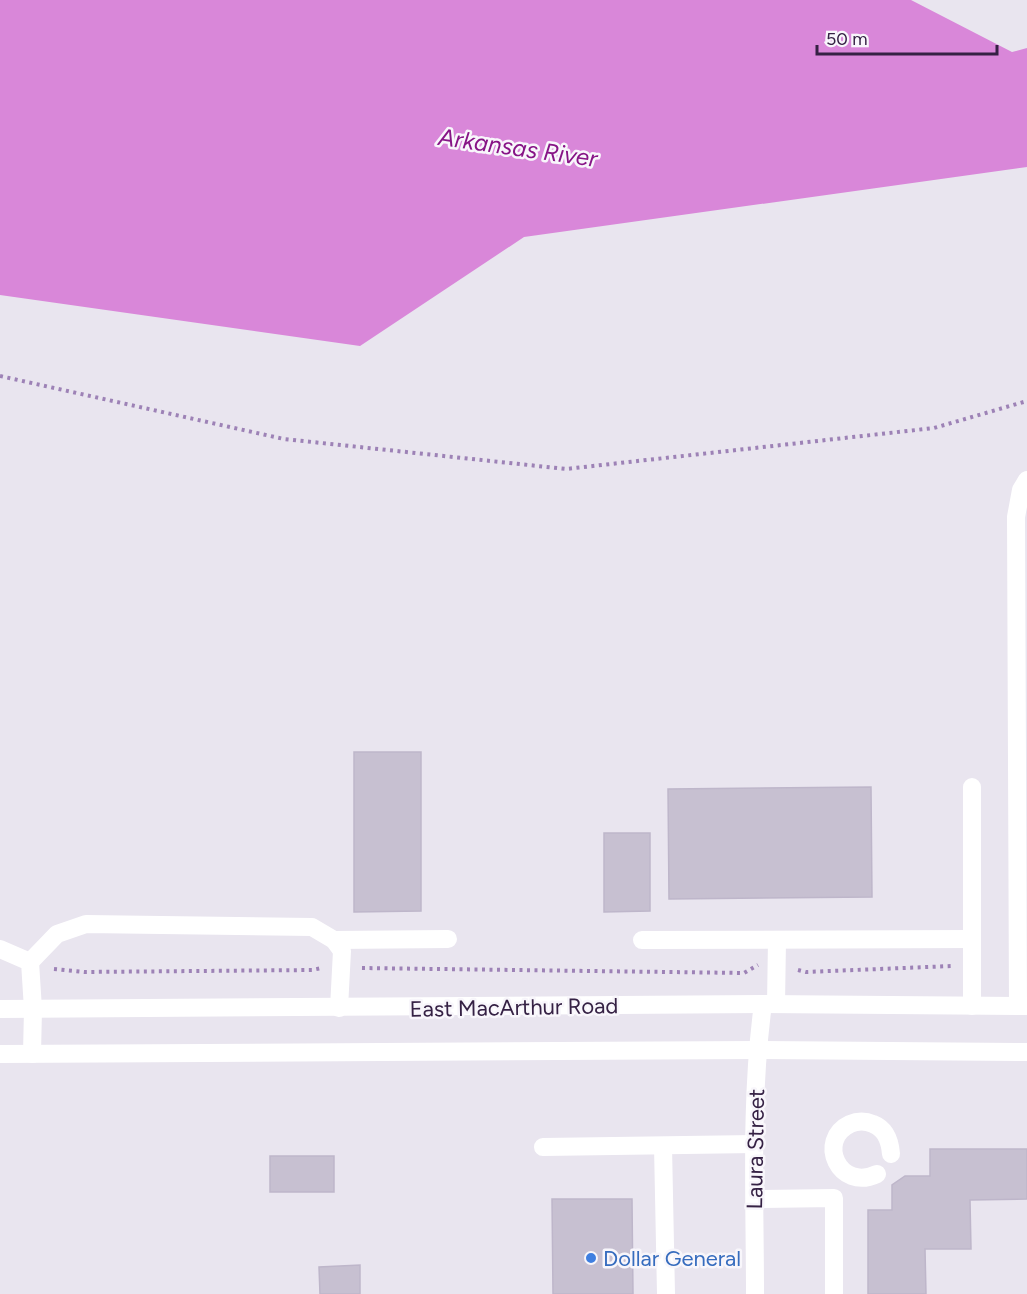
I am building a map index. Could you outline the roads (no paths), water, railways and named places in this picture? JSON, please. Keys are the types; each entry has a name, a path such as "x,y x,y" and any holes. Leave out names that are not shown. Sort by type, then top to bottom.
{"street":[{"path":"1023,1006 1016,517 1021,490 1027,480"},
{"path":"972,788 972,1006"},
{"path":"32,1054 33,1009 30,967 57,934 86,924 312,927 334,940 342,951 339,1008"},
{"path":"334,940 448,939"},
{"path":"642,940 972,939"},
{"name":"Laura Street","path":"755,1294 754,1144 757,1050 777,966 777,940"},
{"path":"0,949 30,967"},
{"name":"East MacArthur Road","path":"0,1009 769,1004 1023,1006"},
{"name":"East MacArthur Road","path":"0,1054 757,1050 1027,1052"},
{"path":"877,1174 866,1178 856,1178 840,1169 834,1152 839,1134 845,1127 863,1122 881,1128 890,1144 891,1154"},
{"path":"543,1147 754,1144"},
{"path":"663,1146 666,1294"},
{"path":"834,1294 834,1198 848,1175"},
{"path":"754,1199 834,1198"}],"water":[{"name":"Arkansas River","path":"0,0 911,0 1012,52 1027,48 1027,167 524,237 360,346 0,295"}],"place":[{"name":"Dollar General","path":"591,1258"}]}
